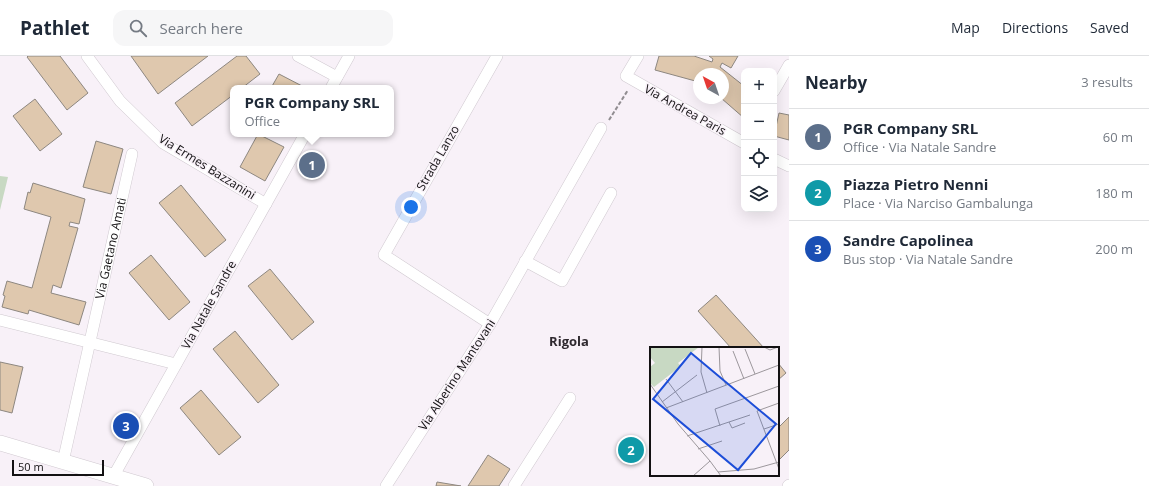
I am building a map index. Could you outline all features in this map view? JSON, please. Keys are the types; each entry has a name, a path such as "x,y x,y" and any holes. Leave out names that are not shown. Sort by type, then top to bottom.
{"street":[{"name":"Via Ermes Bazzanini","path":"87,56 120,101 163,143 266,204"},
{"path":"298,56 337,77"},
{"path":"333,85 349,56"},
{"name":"Strada Lanzo","path":"490,324 384,255 497,56"},
{"path":"630,78 638,56"},
{"path":"777,87 789,65"},
{"name":"Via Andrea Paris","path":"630,78 741,141"},
{"name":"Via Alberino Mantovani","path":"386,486 490,324 601,128"},
{"name":"Via Natale Sandre","path":"112,477 303,137"},
{"name":"Via Gaetano Amati","path":"64,462 132,154"},
{"path":"777,160 789,166"},
{"path":"525,261 562,281 611,193"},
{"path":"0,320 176,364"},
{"path":"514,486 570,398"},
{"path":"0,443 146,486"}],"path":[{"path":"601,128 607,123 630,78"}],"green space":[{"path":"0,176 8,177 0,210"}],"building":[{"path":"60,56 88,93 67,110 27,57"},
{"path":"131,56 208,56 158,94"},
{"path":"237,56 246,56 260,74 246,85 230,85 230,97 192,126 175,103"},
{"path":"659,56 694,56 712,62 713,59 709,56 738,56 731,68 722,63 720,67 721,68 693,68 693,80 655,70"},
{"path":"279,74 300,85 273,85"},
{"path":"729,74 741,84 741,115 728,104"},
{"path":"35,99 62,134 40,151 13,116"},
{"path":"779,113 789,115 789,140 777,137 777,122"},
{"path":"256,137 264,137 284,147 265,181 240,167"},
{"path":"96,141 123,149 111,194 83,187"},
{"path":"33,183 85,199 79,224 70,222 69,226 78,228 61,288 53,285 51,293 86,302 79,325 29,310 28,314 2,307 5,296 3,295 7,281 32,288 51,217 24,209 28,192 30,193"},
{"path":"181,185 226,240 205,257 159,203"},
{"path":"151,255 190,302 169,320 129,273"},
{"path":"270,269 314,322 292,340 248,286"},
{"path":"716,295 763,347 730,347 698,311"},
{"path":"235,331 279,385 258,403 213,349"},
{"path":"0,362 23,367 12,413 0,410"},
{"path":"779,364 786,373 779,379"},
{"path":"201,390 241,437 219,455 180,408"},
{"path":"789,417 789,450 779,460 779,427"},
{"path":"488,455 510,469 499,486 468,486"},
{"path":"437,482 461,486 436,486"}],"place":[{"name":"PGR Company SRL","path":"312,165"},
{"name":"Sandre Capolinea","path":"126,426"},
{"name":"Piazza Pietro Nenni","path":"631,450"}],"district":[{"name":"Rigola","path":"569,341"}]}
